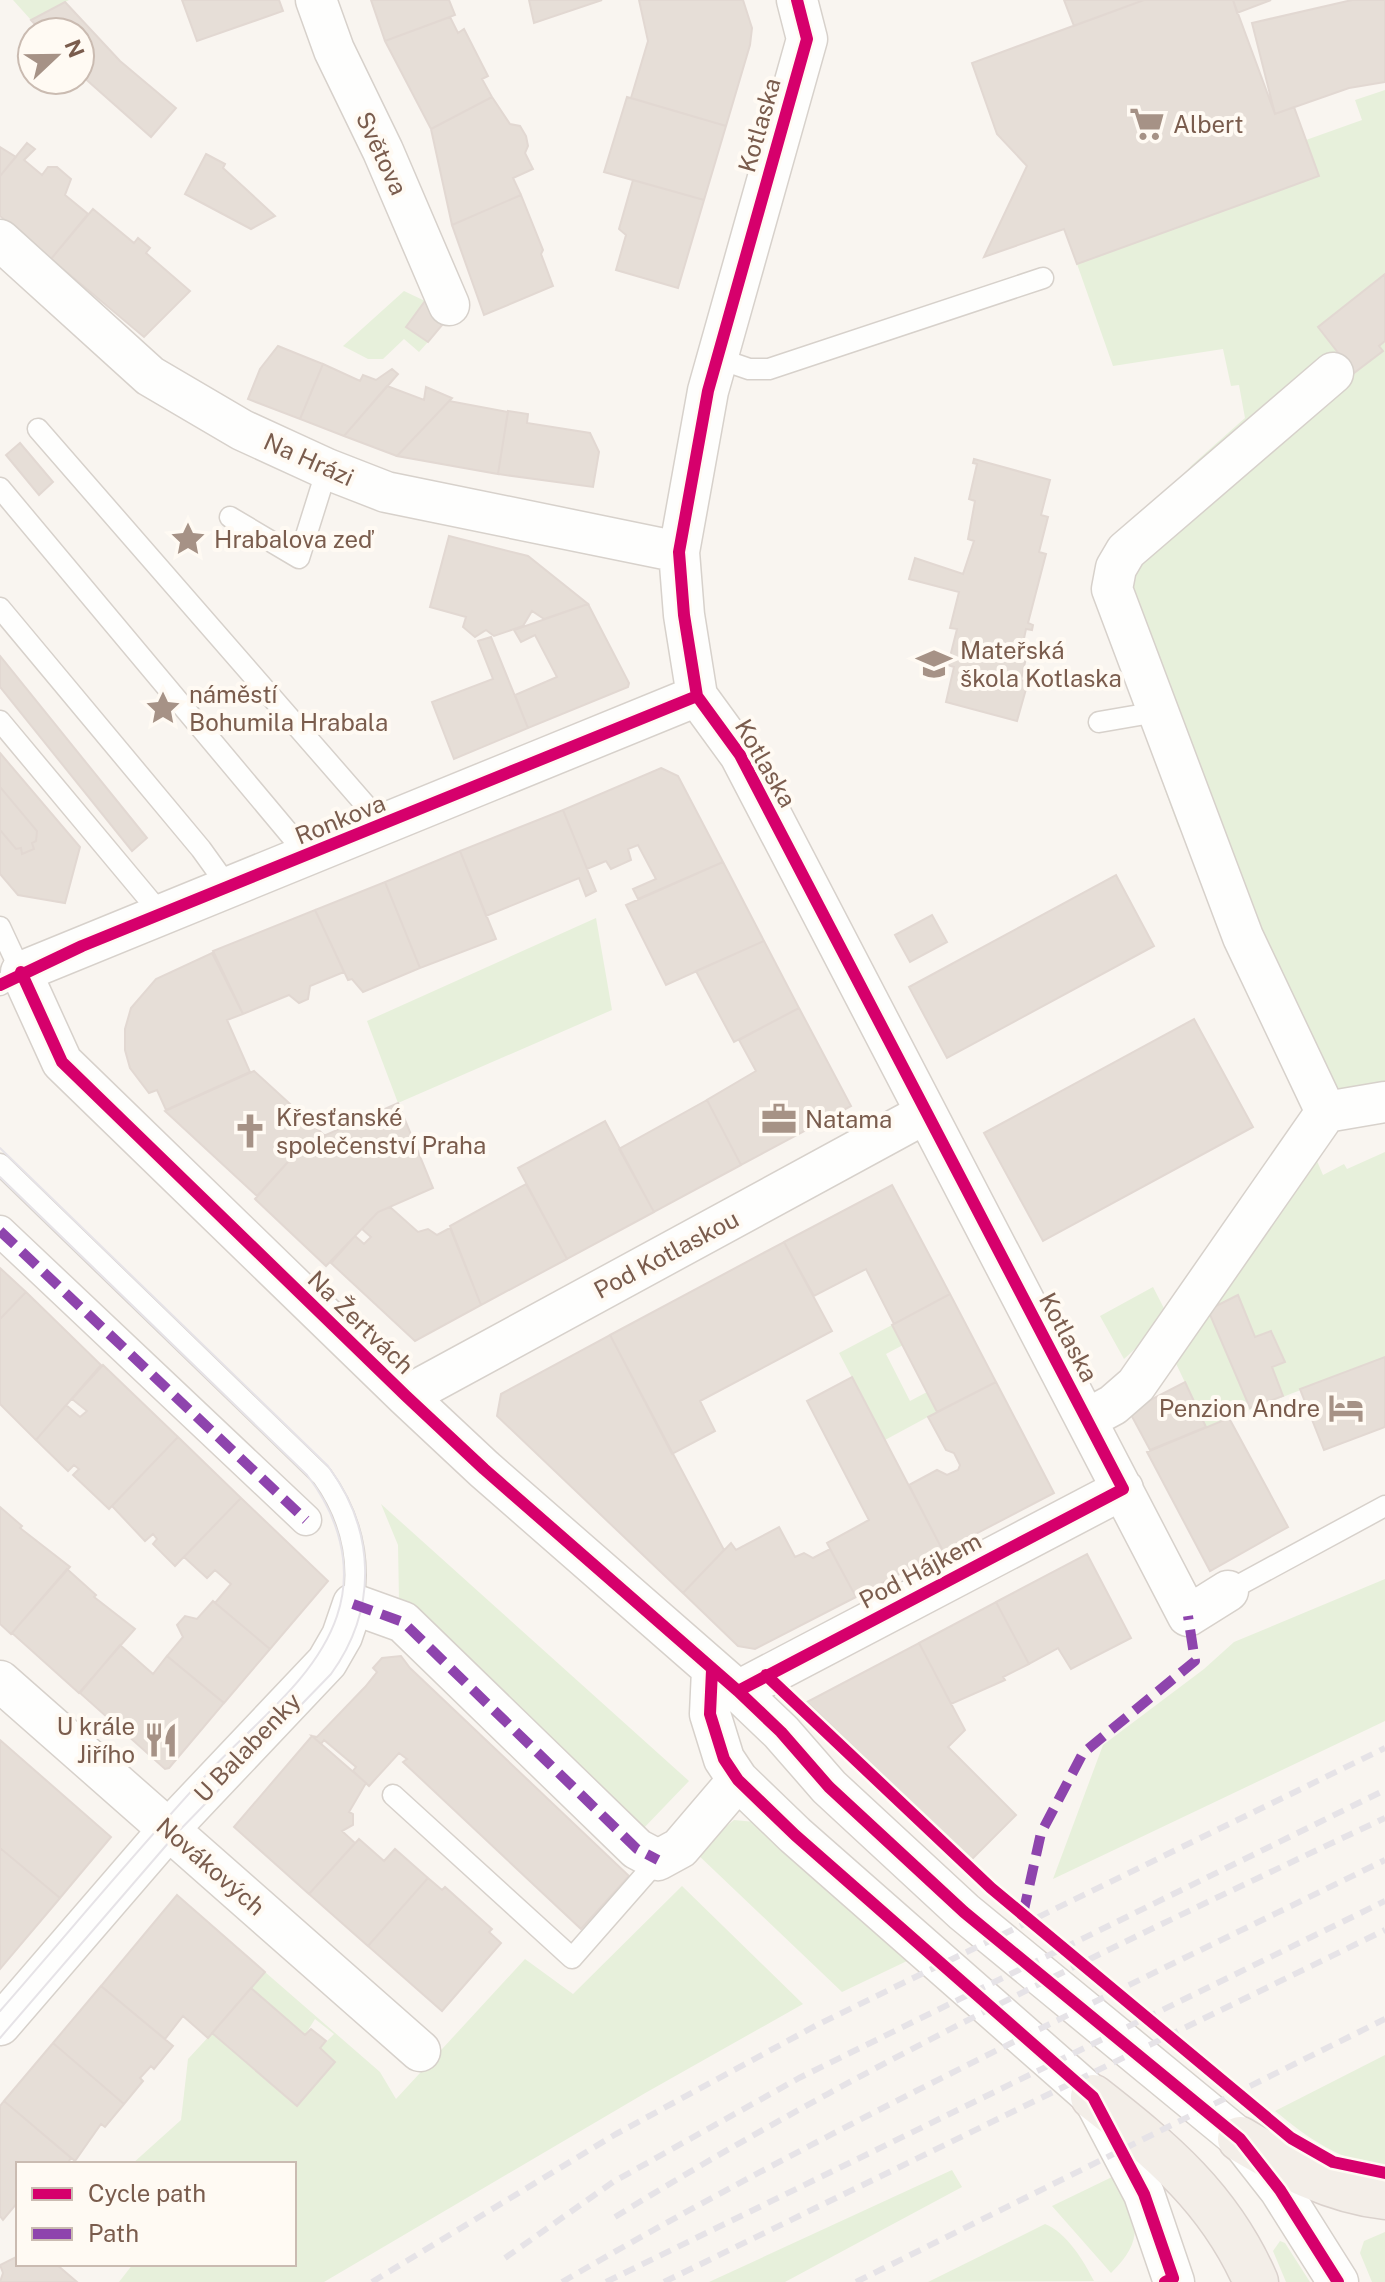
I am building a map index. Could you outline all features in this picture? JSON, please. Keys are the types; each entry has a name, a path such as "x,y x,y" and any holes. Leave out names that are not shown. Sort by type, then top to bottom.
{"main road":[{"path":"1093,2097 1165,2153 1190,2179 1233,2238 1256,2282"},
{"path":"1240,2139 1315,2179 1385,2197"}],"street":[{"name":"Světova","path":"316,0 334,50 383,151 449,305"},
{"name":"Kotlaska","path":"797,0 807,39 717,358 698,437 679,552 684,615 697,696 740,755 1188,1616 1228,1591"},
{"name":"Na Hrázi","path":"0,240 150,376 242,430 386,492 679,552"},
{"path":"1326,1112 1243,937 1112,589 1116,568 1126,551 1333,373"},
{"name":"Ronkova","path":"10,979 697,696"},
{"name":"Na Žertvách","path":"10,979 62,1062 406,1396 725,1680 781,1732 829,1787 964,1912 1240,2139 1288,2202 1338,2282"},
{"path":"1087,1419 1113,1405 1136,1385 1326,1112 1385,1102"},
{"name":"Pod Kotlaskou","path":"406,1396 926,1113"},
{"path":"0,1231 306,1520"},
{"name":"Pod Hájkem","path":"725,1680 1123,1489"},
{"path":"353,1604 403,1622 637,1849 658,1860 680,1848 738,1780"},
{"name":"U Balabenky","path":"0,2025 169,1829 327,1662 342,1636 353,1604"},
{"path":"725,1680 710,1714 724,1759 738,1780 807,1845 1093,2097 1144,2194 1170,2281"},
{"name":"Novákových","path":"0,1681 420,2051"}],"lane":[{"path":"717,358 749,369 769,369 1043,278"},
{"path":"38,429 383,825"},
{"path":"230,517 299,558 327,469"},
{"path":"0,488 308,856"},
{"path":"0,608 201,849 229,888"},
{"path":"1099,722 1157,712"},
{"path":"0,721 162,915"},
{"path":"0,927 10,979"},
{"path":"0,1164 322,1476 349,1525 356,1574 353,1604"},
{"path":"1228,1591 1385,1506"},
{"path":"393,1795 572,1958 658,1860"}],"green space":[{"path":"13,0 69,0 39,16 27,16"},
{"path":"1385,90 1385,1086 1372,1083 1338,1092 1318,1084 1178,826 1109,635 1096,569 1192,465 1245,418 1239,385 1231,386 1223,349 1113,366 1077,264 1319,176 1306,140 1362,120 1355,100"},
{"path":"404,291 425,301 407,327 428,342 419,352 404,339 383,359 368,359 343,346"},
{"path":"596,918 612,1010 398,1103 367,1021"},
{"path":"1385,1152 1385,1357 1206,1427 1172,1355 1314,1154 1323,1175 1344,1164 1347,1169","holes":["1238,1296 1255,1337 1272,1331 1285,1362 1272,1367 1282,1396 1250,1408 1208,1310"]},
{"path":"1153,1287 1169,1318 1124,1359 1100,1316"},
{"path":"892,1325 903,1345 886,1354 910,1401 927,1392 937,1412 885,1440 839,1353"},
{"path":"381,1504 689,1781 641,1831 399,1600 398,1545"},
{"path":"1385,1579 1385,1721 1053,1879 1103,1745 1204,1669 1234,1642"},
{"path":"734,1820 755,1822 907,1961 842,1992 695,1852"},
{"path":"682,1886 803,2004 324,2282 119,2282 131,2266 296,2266 296,2162 134,2162 181,2120 188,2059 212,2033 296,2106 335,2062 320,2048 334,2034 315,2019 305,2035 251,1988 265,1972 380,2072 396,2099 525,1959 573,1994"},
{"path":"1385,2055 1385,2165 1339,2154 1312,2139 1275,2111"},
{"path":"952,2170 962,2187 785,2282 709,2282"},
{"path":"1112,2177 1128,2203 1135,2226 1130,2249 1111,2273 1052,2206"},
{"path":"1045,2224 1067,2240 1094,2281 928,2282"},
{"path":"1385,2232 1385,2282 1372,2282 1360,2253 1364,2241"},
{"path":"1280,2241 1285,2243 1310,2282 1286,2282 1273,2251"}],"building":[{"path":"182,0 279,0 283,11 197,41"},
{"path":"371,0 449,0 455,15 385,41"},
{"path":"529,0 602,0 534,23"},
{"path":"639,0 743,0 752,28 750,45 726,126 631,98 648,41"},
{"path":"1064,0 1144,0 1074,26"},
{"name":"Albert","path":"1144,0 1233,0 1275,114 1294,107 1319,176 1077,264 1064,229 984,257 1027,166 997,134 972,63"},
{"path":"1233,0 1271,0 1237,13"},
{"path":"1352,0 1385,0 1385,82 1349,88 1275,114 1252,23"},
{"path":"65,2 78,16 39,16"},
{"path":"450,17 458,33 464,29 488,76 482,79 492,97 431,129 385,41"},
{"path":"96,35 120,61 176,108 151,137 96,88"},
{"path":"492,97 510,124 520,126 526,136 528,146 525,153 533,169 513,178 521,195 452,225 431,129"},
{"path":"627,97 726,126 704,200 604,172"},
{"path":"27,143 35,149 24,160 42,175 48,167 57,167 71,179 65,195 88,214 51,259 0,216 0,176"},
{"path":"0,147 16,157 0,176"},
{"path":"206,154 225,164 223,168 275,216 251,229 185,194"},
{"path":"633,180 704,200 678,288 616,270 626,235 619,229"},
{"path":"521,195 543,250 541,254 553,286 484,315 452,225"},
{"path":"93,209 134,243 138,238 150,248 146,253 190,291 144,337 51,259"},
{"path":"1385,274 1385,341 1379,346 1383,351 1354,373 1318,327"},
{"path":"425,301 453,312 428,342 406,327"},
{"path":"278,346 323,364 300,419 248,399 260,369"},
{"path":"323,364 360,381 363,375 376,380 392,369 398,374 344,436 300,419"},
{"path":"387,386 424,400 426,387 452,398 397,456 344,436"},
{"path":"449,401 508,412 498,474 397,456"},
{"path":"508,411 528,414 527,423 590,433 599,452 593,487 498,474"},
{"path":"20,443 53,482 39,495 6,455"},
{"name":"Mateřská škola Kotlaska","path":"974,459 1050,480 1041,515 1048,517 1039,552 1046,554 1028,623 1033,625 1032,630 1026,629 1023,643 1029,645 1021,680 1028,682 1017,721 946,702 954,667 948,665 957,629 950,628 959,592 909,579 915,558 963,574 974,541 968,539 975,501 969,499 977,464 973,463"},
{"path":"449,536 528,556 588,604 544,619 532,611 523,626 494,636 486,630 475,637 463,627 466,617 430,607"},
{"path":"588,604 629,683 628,687 528,728 515,695 557,677 535,635 521,642 514,630"},
{"path":"491,637 528,728 454,759 432,702 493,679 478,641"},
{"path":"0,656 147,838 132,851 0,687"},
{"path":"0,753 80,847 65,903 18,895 0,874 0,830 16,849 21,848 22,854 34,849 32,843 36,841 37,831 0,787"},
{"path":"661,768 678,776 723,862 638,899 633,889 656,879 638,845 628,849 631,860 611,869 606,861 587,869 563,810"},
{"path":"0,787 37,831 36,841 32,843 34,849 22,854 21,848 16,849 0,830"},
{"path":"563,810 596,891 586,896 579,878 486,916 460,851"},
{"path":"460,851 496,939 420,968 385,882"},
{"path":"723,862 764,941 666,985 626,905"},
{"path":"1116,875 1154,946 947,1058 909,987"},
{"path":"385,882 420,968 363,992 352,979 348,980 315,910"},
{"path":"315,910 344,972 310,986 308,999 299,1003 289,995 243,1014 213,951"},
{"path":"932,915 947,942 910,962 895,935"},
{"path":"764,941 799,1008 734,1042 696,971"},
{"path":"212,953 243,1014 227,1020 250,1072 166,1110 157,1090 149,1093 130,1068 125,1050 125,1029 131,1008 156,979"},
{"path":"799,1008 851,1106 741,1165 707,1100 756,1071 739,1040"},
{"path":"1194,1019 1253,1127 1043,1241 984,1133"},
{"path":"254,1071 325,1136 303,1145 257,1196 165,1111"},
{"path":"707,1100 741,1165 654,1212 619,1149"},
{"path":"398,1103 433,1188 378,1212 326,1266 255,1199 303,1145"},
{"path":"605,1121 654,1212 567,1259 518,1168"},
{"path":"526,1184 567,1259 481,1305 450,1226"},
{"path":"892,1185 950,1294 894,1324 866,1269 814,1296 784,1242"},
{"path":"390,1207 418,1232 428,1229 437,1235 450,1228 481,1305 415,1341 331,1263 355,1236 364,1244 371,1237 362,1229 378,1212"},
{"path":"784,1242 832,1331 700,1401 715,1431 672,1454 610,1335"},
{"path":"0,1268 26,1292 0,1319"},
{"path":"26,1292 101,1365 36,1440 0,1404 0,1319"},
{"path":"950,1294 996,1382 937,1412 892,1325"},
{"path":"1238,1295 1255,1337 1271,1331 1285,1362 1272,1367 1283,1396 1250,1408 1208,1310"},
{"path":"610,1335 724,1550 683,1593 497,1416 501,1394"},
{"name":"Penzion Andre","path":"1385,1357 1385,1427 1324,1450 1300,1389"},
{"path":"103,1365 178,1437 109,1509 73,1475 79,1469 74,1465 68,1471 36,1440 66,1405 80,1417 87,1411 72,1399"},
{"path":"852,1377 943,1551 856,1597 827,1543 869,1520 807,1401"},
{"path":"996,1382 1054,1493 943,1551 909,1485 937,1470 947,1475 958,1470 960,1465 954,1453 946,1450 928,1417"},
{"path":"1185,1382 1206,1427 1150,1450 1129,1411"},
{"path":"1229,1418 1288,1527 1210,1571 1147,1452"},
{"path":"178,1437 241,1498 175,1566 153,1544 157,1539 153,1534 145,1541 112,1506"},
{"path":"241,1498 328,1581 270,1649 215,1603 231,1584 215,1570 207,1578 184,1557"},
{"path":"0,1507 22,1526 20,1528 70,1567 11,1634 0,1624"},
{"path":"779,1527 795,1557 804,1553 813,1558 830,1549 856,1597 755,1649 738,1646 683,1593 731,1543 736,1550"},
{"path":"1087,1554 1131,1638 1071,1669 1058,1648 1029,1664 996,1602"},
{"path":"67,1569 96,1595 94,1597 135,1629 79,1693 12,1633"},
{"path":"213,1601 270,1649 224,1703 167,1656 183,1637 177,1625 185,1616 197,1619"},
{"path":"996,1602 1029,1664 1003,1677 1005,1680 951,1704 919,1643"},
{"path":"919,1643 965,1730 948,1747 1016,1815 971,1860 807,1702"},
{"path":"120,1645 153,1674 167,1656 224,1703 169,1768 165,1769 80,1693"},
{"path":"401,1656 629,1876 581,1929 403,1762 407,1759 399,1753 369,1786 353,1771 356,1767 324,1740 321,1744 312,1736 317,1737 365,1687 377,1672 373,1668 382,1658"},
{"path":"312,1736 366,1783 349,1812 353,1814 353,1825 342,1831 355,1843 309,1894 234,1827"},
{"path":"0,1740 111,1837 60,1898 0,1848"},
{"path":"359,1839 384,1861 395,1849 428,1878 368,1946 309,1894"},
{"path":"0,1848 60,1898 0,1969"},
{"path":"428,1878 442,1890 445,1887 492,1929 489,1932 501,1943 442,2011 368,1946"},
{"path":"177,1895 265,1972 208,2038 183,2016 165,2039 101,1986"},
{"path":"101,1986 173,2046 154,2069 151,2066 140,2078 143,2081 124,2104 53,2043"},
{"path":"251,1988 305,2035 311,2029 326,2041 320,2048 335,2062 297,2106 212,2033"},
{"path":"53,2043 124,2104 105,2127 101,2124 75,2161 4,2101"},
{"path":"4,2101 71,2158 68,2162 16,2162 16,2204 3,2220 0,2216 0,2106"},
{"path":"16,2257 16,2266 58,2266 77,2282 0,2282 3,2273 0,2265"}],"tram line":[{"path":"0,1148 328,1466 344,1491 355,1517 365,1570 357,1623 331,1674 176,1834 0,2038"},
{"path":"0,1177 307,1475 335,1524 344,1578 337,1616 314,1661 281,1701 207,1774 128,1862 0,2011"}],"railway":[{"path":"372,2282 616,2134 817,2025 1385,1748"},
{"path":"505,2258 613,2182 799,2078 1385,1790"},
{"path":"615,2217 708,2161 898,2056 1092,1958 1385,1818"},
{"path":"562,2282 867,2116 1385,1860"},
{"path":"606,2282 1385,1901"},
{"path":"664,2282 1385,1930"},
{"path":"856,2282 1385,2019"}],"marked path":[{"path":"0,1231 306,1520"},
{"path":"353,1604 403,1622 637,1849 658,1860"},
{"path":"1023,1914 1041,1833 1083,1753 1195,1661 1188,1616"}],"cycle path":[{"path":"738,1691 1123,1489 740,755 697,696 684,615 679,552 708,391 807,39 797,0"},
{"path":"0,985 82,946 697,696"},
{"path":"21,972 62,1062 406,1396 484,1469 738,1691 781,1732 829,1787 964,1912 1240,2139 1280,2190 1338,2282"},
{"path":"712,1670 710,1714 724,1759 738,1780 795,1835 1093,2097 1144,2194 1173,2278 1165,2282"},
{"path":"766,1675 991,1888 1291,2138 1333,2162 1385,2173"}],"place":[{"name":"Albert","path":"1147,124"},
{"name":"Hrabalova zeď","path":"188,539"},
{"name":"Mateřská škola Kotlaska","path":"934,664"},
{"name":"náměstí Bohumila Hrabala","path":"163,708"},
{"name":"Natama","path":"779,1119"},
{"name":"Křesťanské společenství Praha","path":"250,1131"},
{"name":"Penzion Andre","path":"1346,1408"},
{"name":"U krále Jiřího","path":"161,1740"}]}
